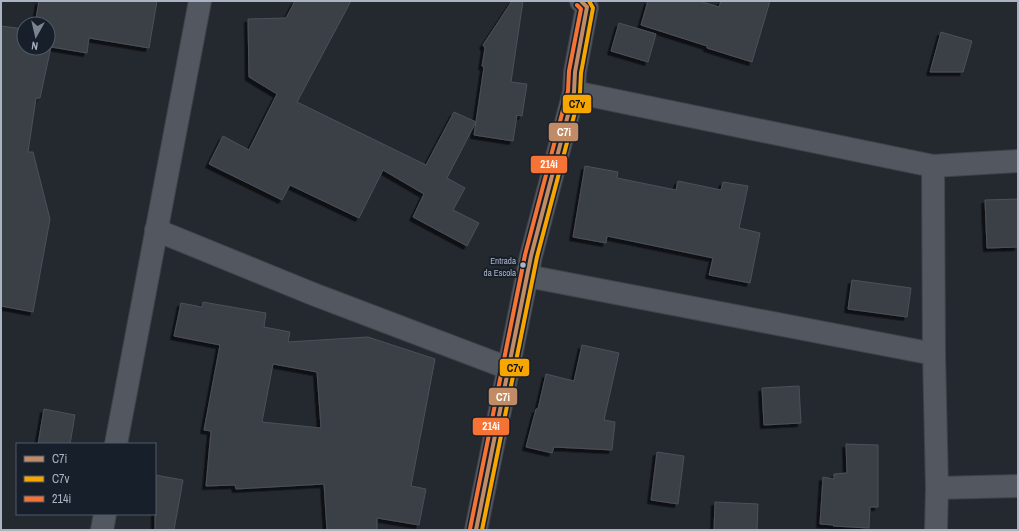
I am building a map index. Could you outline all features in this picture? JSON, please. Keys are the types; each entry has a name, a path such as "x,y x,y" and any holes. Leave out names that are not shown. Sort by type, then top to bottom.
{"street":[{"path":"116,443 200,1"},
{"path":"476,530 533,248 574,92 575,72 586,3"},
{"path":"574,92 934,166 1018,161"},
{"path":"934,166 934,354 937,488 936,530"},
{"path":"156,230 313,294 508,368"},
{"path":"527,276 934,354"},
{"path":"937,488 1018,486"},
{"path":"102,530 105,515"}],"building":[{"path":"39,1 157,1 149,48 89,38 87,53 56,48 56,16 36,16"},
{"path":"295,1 351,1 297,102 426,165 454,112 476,122 447,178 465,188 453,210 479,223 467,246 413,217 424,194 383,170 359,218 290,185 282,200 209,164 223,136 249,150 277,94 249,77 248,19 286,18"},
{"path":"512,1 523,1 511,82 527,84 522,116 517,115 513,141 474,135 484,67 482,66 485,48 483,45"},
{"path":"648,1 699,1 719,7 721,1 770,1 752,62 641,25"},
{"path":"619,23 656,34 648,62 611,51"},
{"path":"1,26 16,28 16,56 49,56 40,98 36,98 28,152 33,152 50,219 33,312 1,306"},
{"path":"941,32 972,41 963,72 930,72"},
{"path":"585,166 618,172 617,178 676,190 678,181 721,190 723,182 748,186 739,228 760,233 750,283 709,275 713,258 607,236 606,243 573,237"},
{"path":"1018,199 1018,247 987,248 985,200"},
{"path":"852,280 911,288 907,317 848,309"},
{"path":"203,302 266,313 264,327 290,332 288,342 368,337 435,359 411,486 426,489 419,525 377,518 377,530 327,530 324,484 236,489 235,485 206,486 211,431 204,430 220,345 174,336 181,303 202,307","holes":["273,364 317,372 321,428 262,422"]},
{"path":"582,345 619,353 604,420 615,422 612,450 554,447 552,453 526,447 536,409 538,409 546,374 574,381"},
{"path":"799,386 801,423 764,425 762,388"},
{"path":"44,409 75,415 70,443 38,443"},
{"path":"846,444 878,445 878,507 870,507 869,528 820,524 823,477 834,479 834,474 847,473"},
{"path":"657,452 684,456 678,504 651,500"},
{"path":"156,475 183,480 174,530 155,530"},
{"path":"715,502 758,504 757,530 714,530"}],"transit line":[{"name":"C7i","path":"476,530 531,256 574,92 575,72 587,7 581,1"},
{"name":"C7v","path":"482,530 537,257 580,93 581,73 593,8 589,1"},
{"name":"214i","path":"470,529 525,255 568,91 569,71 581,9 577,5"}],"place":[{"name":"Entrada da Escola","path":"523,265"}]}
